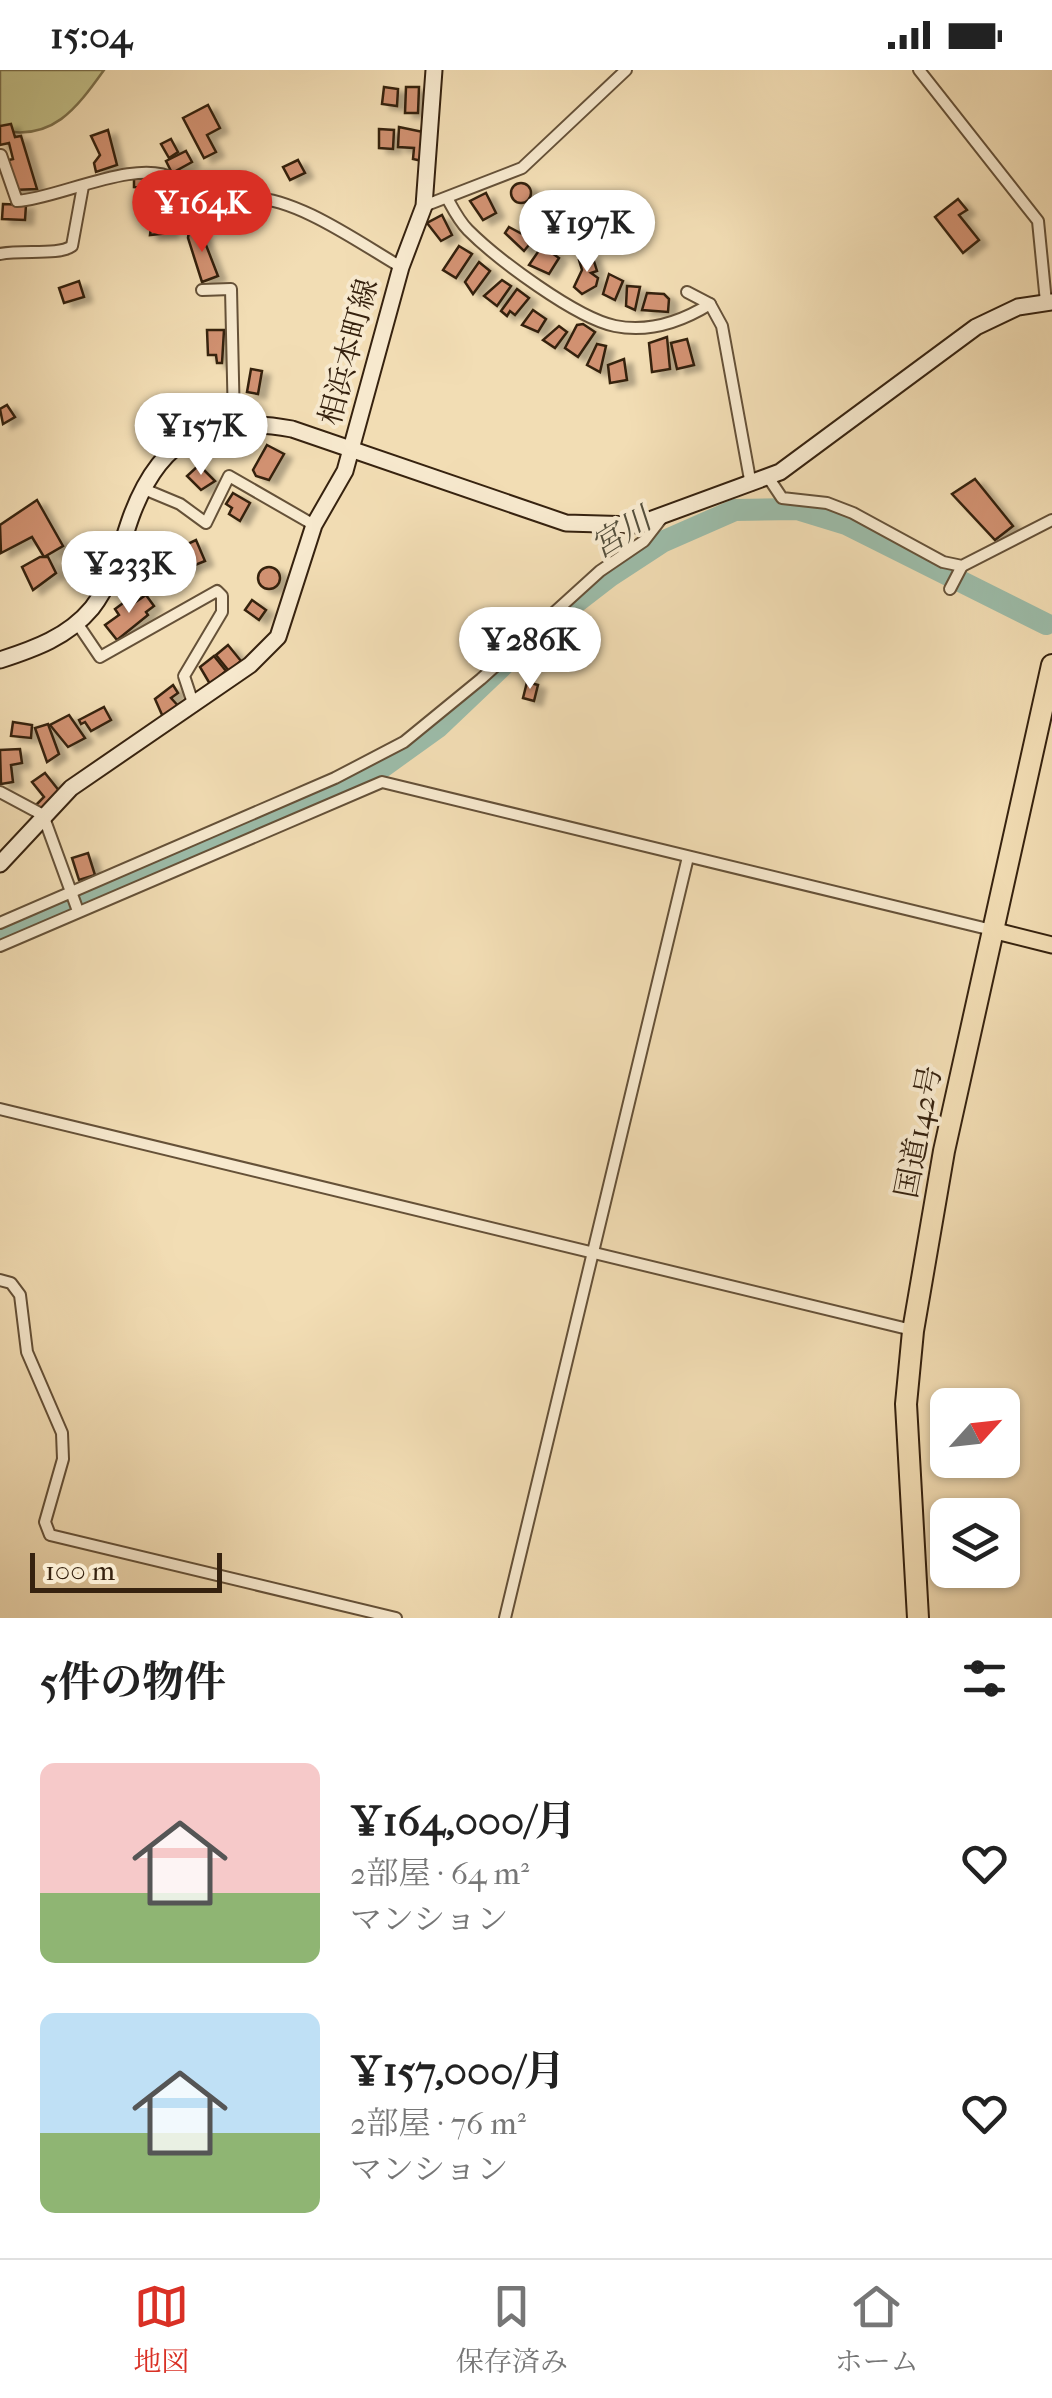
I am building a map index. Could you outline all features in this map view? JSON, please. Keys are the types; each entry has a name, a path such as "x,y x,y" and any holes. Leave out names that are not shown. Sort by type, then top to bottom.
{"highway":[{"name":"国道142号","path":"918,1618 906,1404 913,1330 944,1151 1052,666"}],"main road":[{"path":"992,930 1052,945"}],"street":[{"name":"相浜本町線","path":"0,864 42,816 81,780 194,706 250,665 278,637 314,525 345,471 400,267 424,206 434,70"},
{"path":"424,206 522,168 626,70"},
{"path":"0,660 55,639 77,623 109,578 144,488 174,448 204,429 234,422 292,429 566,523 619,527 660,519 768,477 809,454 976,327 1018,307 1049,302 1038,221 920,70"},
{"path":"2,155 16,201 141,173 175,180 202,208 248,198 276,201 330,226 400,267"},
{"path":"0,254 30,248 59,253 72,246 83,186"},
{"path":"446,198 476,237 588,316 614,326 646,328 683,321 710,304"},
{"path":"202,290 232,289 234,422"},
{"path":"688,292 710,304 722,326 751,485"},
{"path":"144,488 206,523 229,476 314,525"},
{"path":"768,477 782,498 827,503 960,569"},
{"path":"0,946 74,902 404,742 481,679 600,570 644,541 660,519"},
{"path":"951,587 960,569 1052,520"},
{"path":"77,623 100,656 217,591 222,596 222,612 184,676 194,706"},
{"path":"0,923 74,902 382,782 992,930"},
{"path":"0,792 42,816 74,902"},
{"path":"505,1618 688,856"},
{"path":"0,1108 913,1330"},
{"path":"0,1280 11,1283 20,1294 27,1352 62,1433 63,1459 46,1522 50,1535 396,1618"}],"shaded area":[{"path":"0,70 104,70 61,119 48,127 18,132 0,130"}],"building":[{"path":"384,87 398,89 397,106 382,104"},
{"path":"406,87 419,87 418,113 405,113"},
{"path":"208,105 220,128 207,135 216,152 204,158 183,118"},
{"path":"11,124 15,137 21,136 37,189 12,190 5,161 13,159 9,143 0,145 0,126"},
{"path":"399,127 423,132 422,161 413,159 414,148 398,147"},
{"path":"379,129 394,130 393,149 379,148"},
{"path":"108,130 117,165 96,172 94,163 100,155 91,136"},
{"path":"171,139 178,152 169,158 161,144"},
{"path":"186,151 192,162 172,173 166,161"},
{"path":"298,160 305,173 290,180 283,167"},
{"path":"134,178 159,180 159,198 148,198 149,188 134,187"},
{"path":"521,183 531,193 521,203 511,193"},
{"path":"174,189 194,212 182,227 160,201"},
{"path":"486,193 496,213 483,220 470,201"},
{"path":"958,199 967,210 959,215 979,240 963,253 935,217"},
{"path":"3,204 26,205 25,220 2,219"},
{"path":"532,205 547,218 538,228 522,217"},
{"path":"442,215 452,235 441,241 427,223"},
{"path":"168,217 170,233 150,235 152,219"},
{"path":"556,220 567,232 559,246 545,229"},
{"path":"199,227 218,276 202,282 188,238 189,231"},
{"path":"509,227 533,240 524,251 505,233"},
{"path":"459,246 472,254 456,278 443,270"},
{"path":"542,246 559,258 549,274 529,265"},
{"path":"592,255 597,271 591,273 598,278 596,286 582,294 574,287 582,270 579,260"},
{"path":"479,262 490,271 473,294 465,282"},
{"path":"609,274 623,281 615,300 603,294"},
{"path":"502,280 511,286 497,306 484,296"},
{"path":"79,281 84,297 64,303 59,288"},
{"path":"627,286 640,287 635,310 626,306"},
{"path":"517,289 529,298 515,315 510,311 507,316 501,311"},
{"path":"647,293 664,294 669,299 668,312 642,310"},
{"path":"533,310 546,319 538,332 522,325"},
{"path":"583,324 595,332 578,357 565,348 577,325"},
{"path":"559,326 567,332 555,348 543,340"},
{"path":"207,330 224,330 222,363 217,363 216,355 208,355"},
{"path":"667,337 670,369 652,372 649,343"},
{"path":"687,339 694,365 677,369 671,343"},
{"path":"597,344 606,346 600,372 587,365"},
{"path":"624,359 627,380 610,383 608,365"},
{"path":"251,369 262,371 258,394 247,392"},
{"path":"7,405 15,417 3,424 0,409"},
{"path":"267,445 284,454 269,480 256,476 253,470"},
{"path":"199,465 215,481 201,490 187,476"},
{"path":"975,479 1013,526 995,540 952,494"},
{"path":"233,493 250,503 240,521 229,514 232,508 226,504"},
{"path":"37,500 63,546 44,557 32,537 1,553 0,525"},
{"path":"196,540 205,561 188,568 179,548"},
{"path":"48,557 56,573 33,590 22,567"},
{"path":"269,567 277,570 277,586 269,589 261,586 258,578 261,570"},
{"path":"146,595 154,606 117,640 105,625 119,615 115,609 130,598 134,603"},
{"path":"252,600 266,610 259,620 245,610"},
{"path":"228,645 241,661 229,671 216,655"},
{"path":"214,656 226,671 210,684 200,667"},
{"path":"527,682 538,685 534,701 523,698"},
{"path":"173,685 178,693 171,698 181,709 163,717 155,699"},
{"path":"104,707 111,720 91,731 85,722 81,724 79,720"},
{"path":"69,715 85,738 68,747 50,725"},
{"path":"13,722 32,725 31,738 11,736"},
{"path":"48,724 59,754 47,762 35,728"},
{"path":"20,749 22,763 11,765 13,782 1,784 0,750"},
{"path":"45,773 60,792 42,810 36,805 44,797 32,782"},
{"path":"88,853 95,875 79,880 72,858"}],"waterway":[{"name":"宮川","path":"0,935 381,768 438,727 540,630 610,576 662,542 735,510 797,509 846,524 1046,624"}]}
